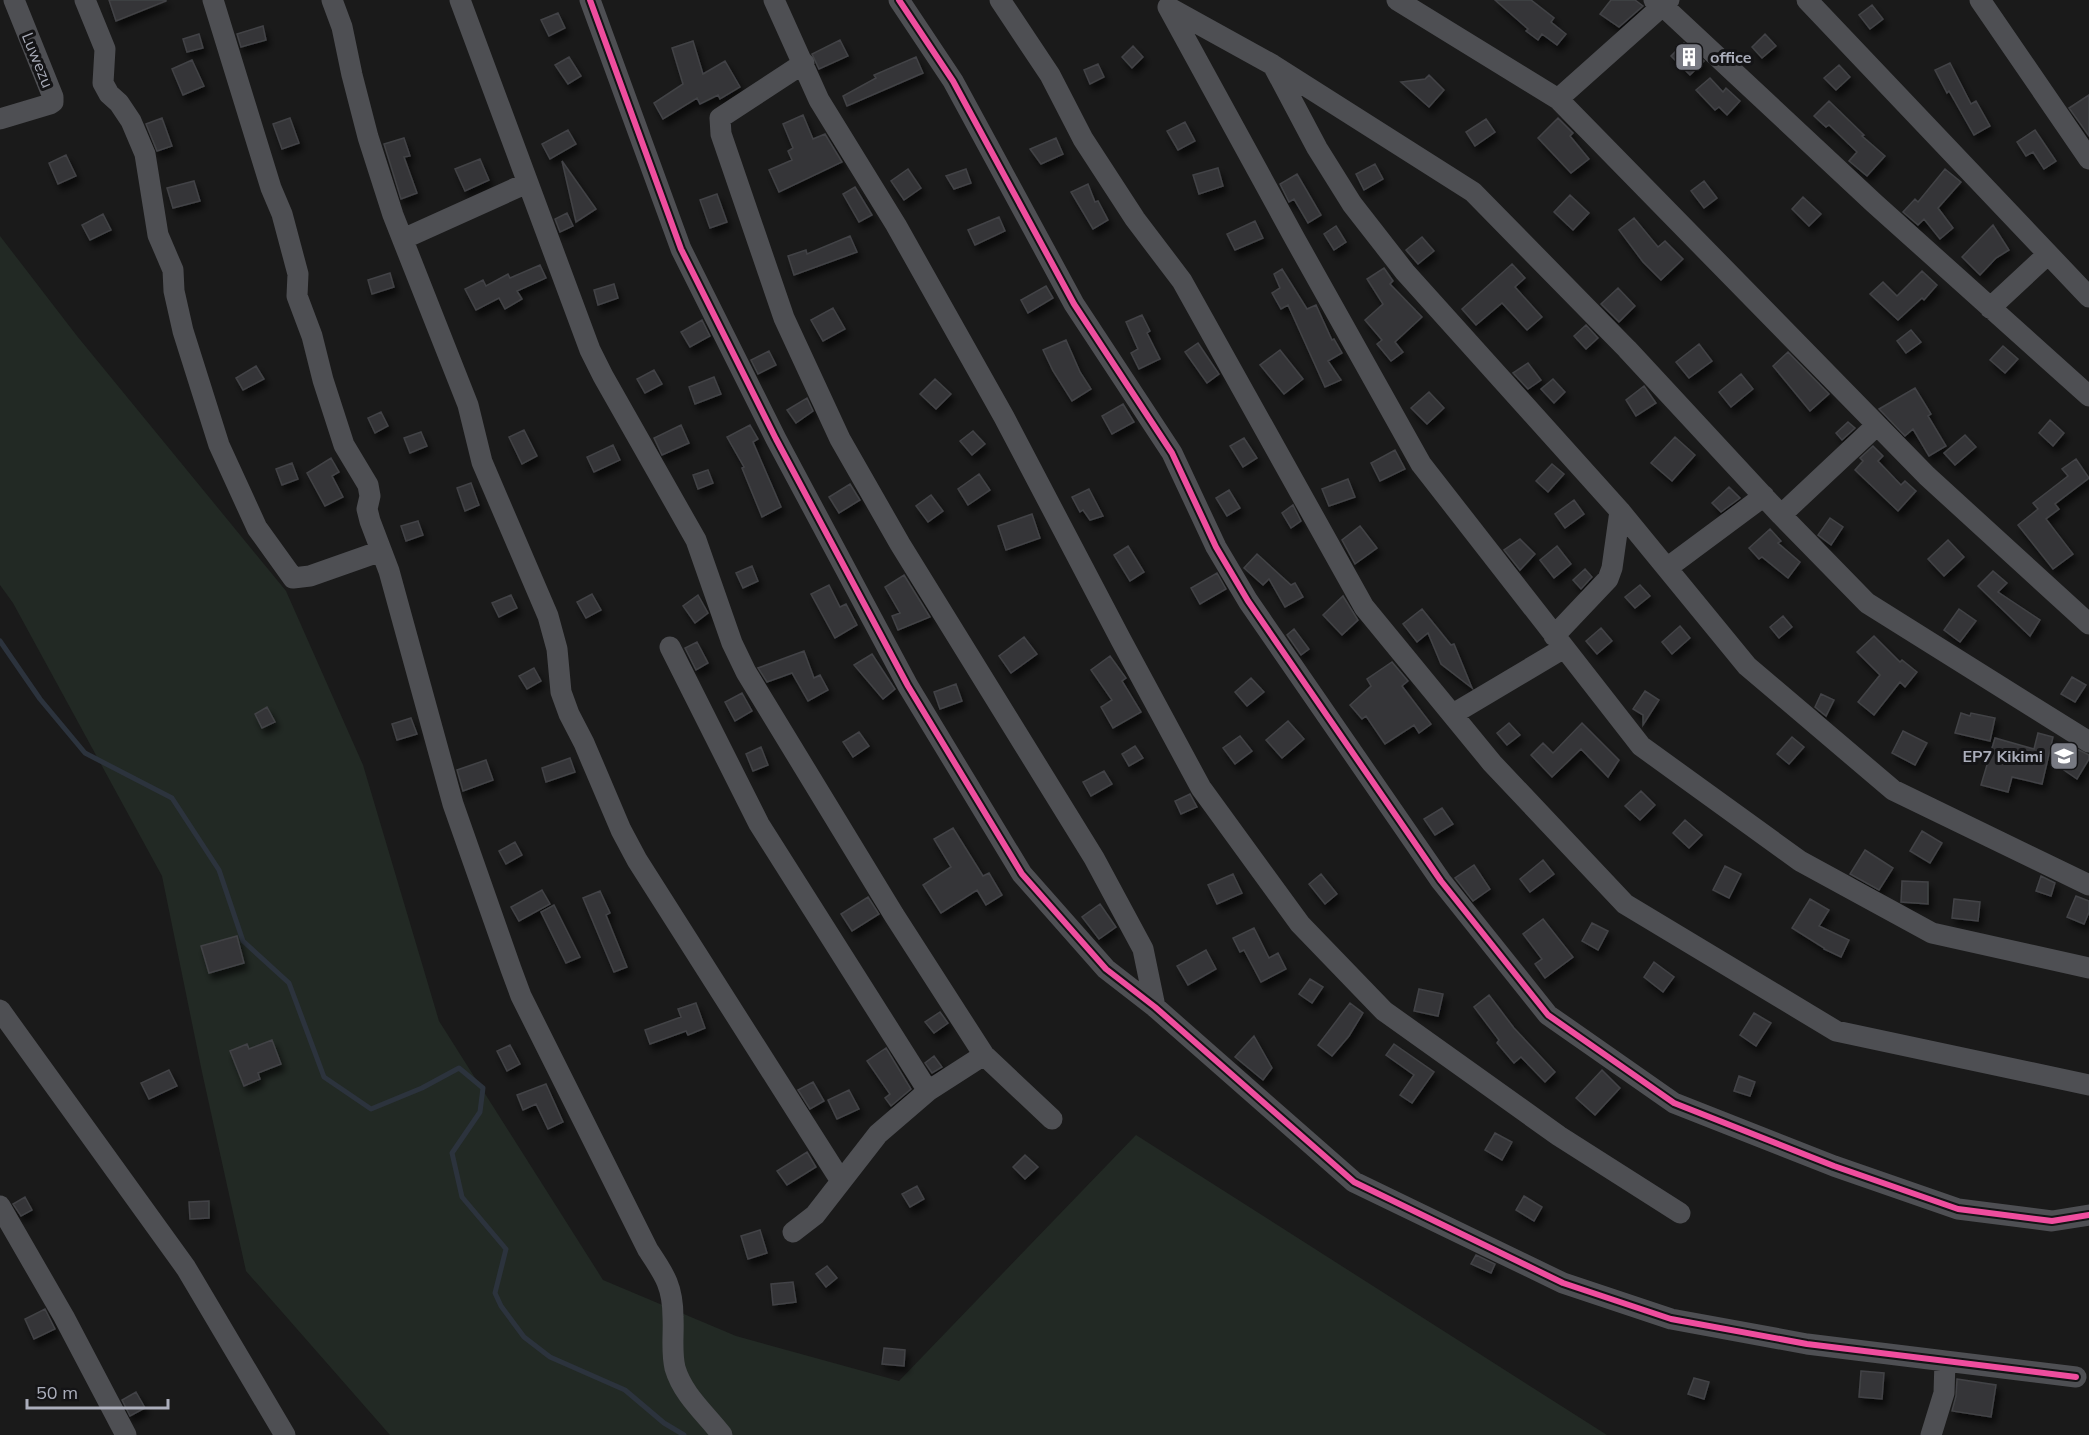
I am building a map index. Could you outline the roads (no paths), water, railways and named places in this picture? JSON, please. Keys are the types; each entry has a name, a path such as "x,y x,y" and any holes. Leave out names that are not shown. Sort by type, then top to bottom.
{"street":[{"name":"Luwezu","path":"0,119 53,102 14,0"},
{"path":"85,0 105,49 103,82 109,94 119,103 131,121 145,154 158,235 172,270 183,331 219,445 257,528 293,578 310,576 381,551"},
{"path":"213,0 271,188 282,214 297,274 297,297 312,336 323,380 344,445 368,485 368,515 392,582 453,804 521,996 648,1250 666,1277 671,1290 674,1316 675,1367 686,1393 722,1435"},
{"path":"332,0 342,27 368,138 393,215 468,405 482,462 548,616 557,649 561,692 569,714 584,743 621,830 637,860 841,1181"},
{"path":"460,0 590,350 696,540 732,643 746,672 888,904 984,1055 1052,1119"},
{"path":"590,0 681,249 776,439 908,686 1022,874 1106,969 1155,1007 1354,1182 1563,1283 1671,1319 1808,1344 2076,1377"},
{"path":"774,0 819,100 896,225 1004,417 1201,788 1300,924 1384,1011 1559,1136 1680,1213"},
{"path":"899,0 953,81 1074,304 1172,453 1216,548 1248,601 1441,881 1548,1015 1674,1103 1834,1166 1958,1209 2052,1221 2089,1215"},
{"path":"1000,0 1050,75 1090,149 1135,219 1182,281 1364,607 1492,763 1625,904 1836,1031 2089,1085"},
{"path":"1397,0 1558,99 1927,476 2089,624"},
{"path":"1808,0 2089,297"},
{"path":"1980,0 2089,159"},
{"path":"1558,99 1662,2 1874,203 2089,396"},
{"path":"1163,3 1273,65 1473,192 1627,349 1781,515 1867,603 2089,742"},
{"path":"1163,3 1421,464 1641,746 1800,861 1932,933 2089,968"},
{"path":"804,63 720,118 721,134 784,318 840,439 889,525 1094,858 1143,949 1155,1007"},
{"path":"1273,65 1317,148 1352,204 1405,272 1620,511 1747,666 1893,790 2089,885"},
{"path":"403,239 527,183"},
{"path":"1990,308 2048,254"},
{"path":"1781,515 1877,425"},
{"path":"1666,568 1764,496"},
{"path":"1453,714 1559,642 1608,579 1612,568 1620,511"},
{"path":"670,647 759,824 928,1091"},
{"path":"0,1010 186,1268 285,1435"},
{"path":"793,1232 814,1215 878,1134 928,1091 984,1055"},
{"path":"0,1206 64,1317 126,1435"},
{"path":"1931,1435 1944,1393 1945,1361"}],"waterway":[{"path":"0,641 40,699 85,753 172,798 219,870 243,941 289,983 324,1077 371,1109 422,1088 459,1068 483,1088 480,1112 452,1153 462,1197 506,1249 495,1293 501,1306 524,1337 550,1357 625,1390 664,1423 684,1435"}],"place":[{"name":"office","path":"1689,57"},
{"name":"EP7 Kikimi","path":"2064,756"}]}
